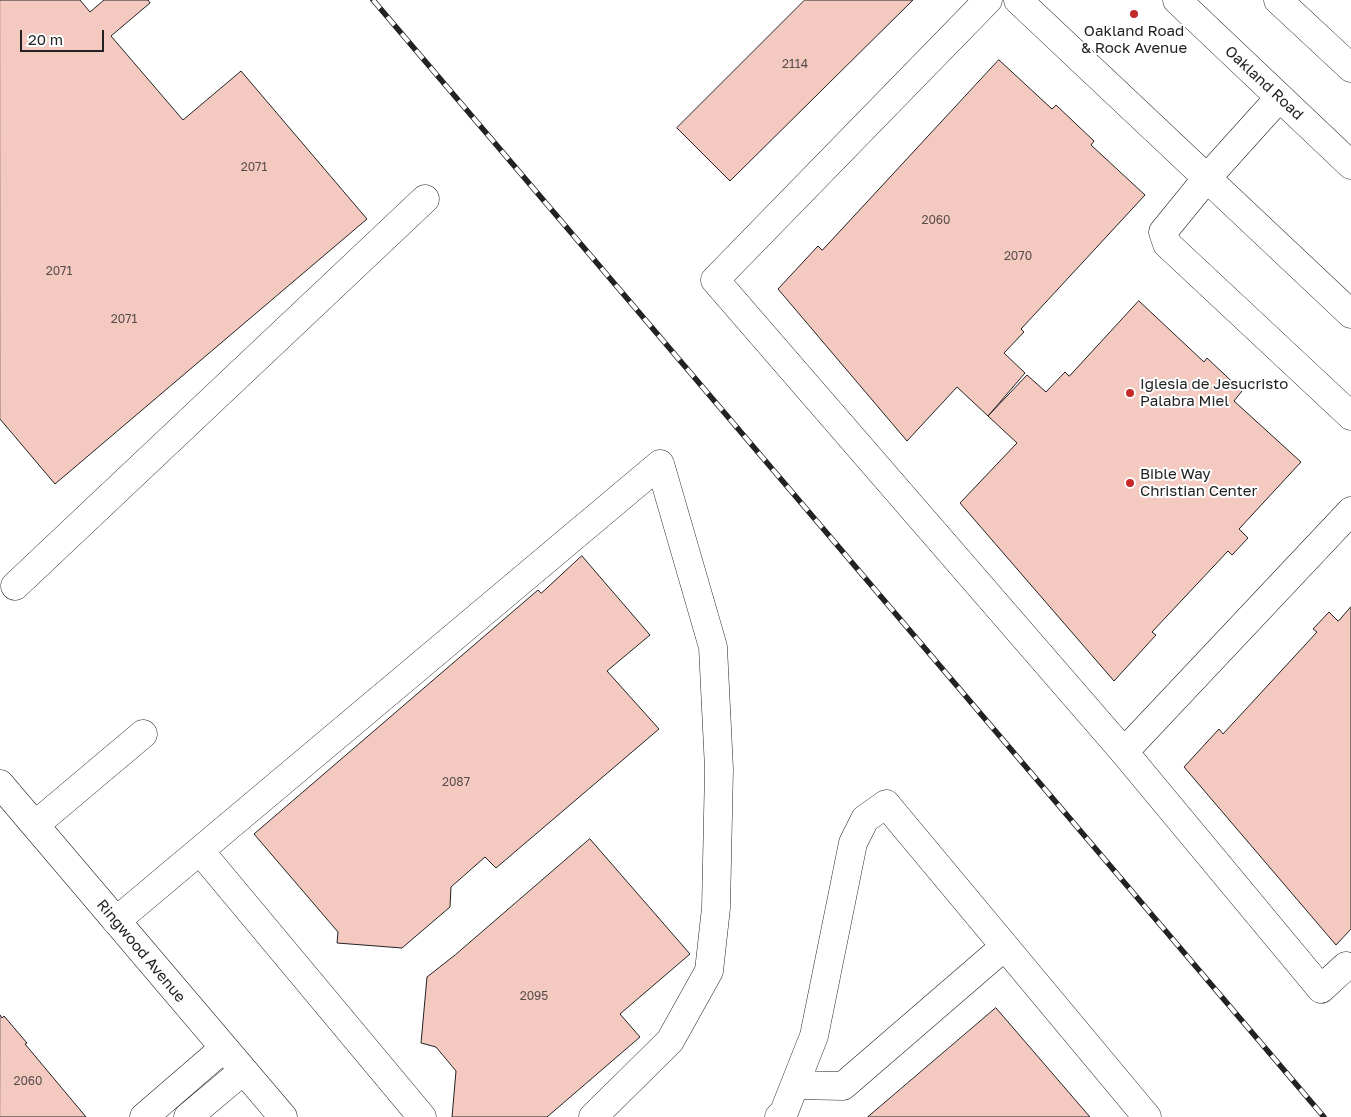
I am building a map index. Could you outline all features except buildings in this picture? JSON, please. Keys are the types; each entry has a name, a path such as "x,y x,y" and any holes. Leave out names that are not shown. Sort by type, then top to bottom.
{"street":[{"path":"988,0 715,280 1124,752 1321,989 1346,966"},
{"path":"1018,0 1351,314"},
{"name":"Oakland Road","path":"1177,0 1351,165"},
{"path":"1278,0 1351,68"},
{"path":"1279,98 1207,178 1163,232 1167,244 1351,416"},
{"path":"15,586 425,199"},
{"path":"116,922 660,464 713,647 719,769 716,908 709,971 670,1041 593,1117"},
{"path":"1124,752 1351,511"},
{"path":"35,825 143,734"},
{"name":"Ringwood Avenue","path":"0,784 283,1117"},
{"path":"779,1117 784,1112 814,1036 853,843 865,820 886,804 1147,1117"},
{"path":"200,851 422,1117"},
{"path":"795,1085 843,1086 1004,947"},
{"path":"144,1117 224,1048"},
{"path":"188,1117 243,1070"}],"railway":[{"path":"373,0 1324,1117"}],"place":[{"name":"Oakland Road & Rock Avenue","path":"1134,14"},
{"name":"Iglesia de Jesucristo Palabra Miel","path":"1130,393"},
{"name":"Bible Way Christian Center","path":"1130,483"}]}
